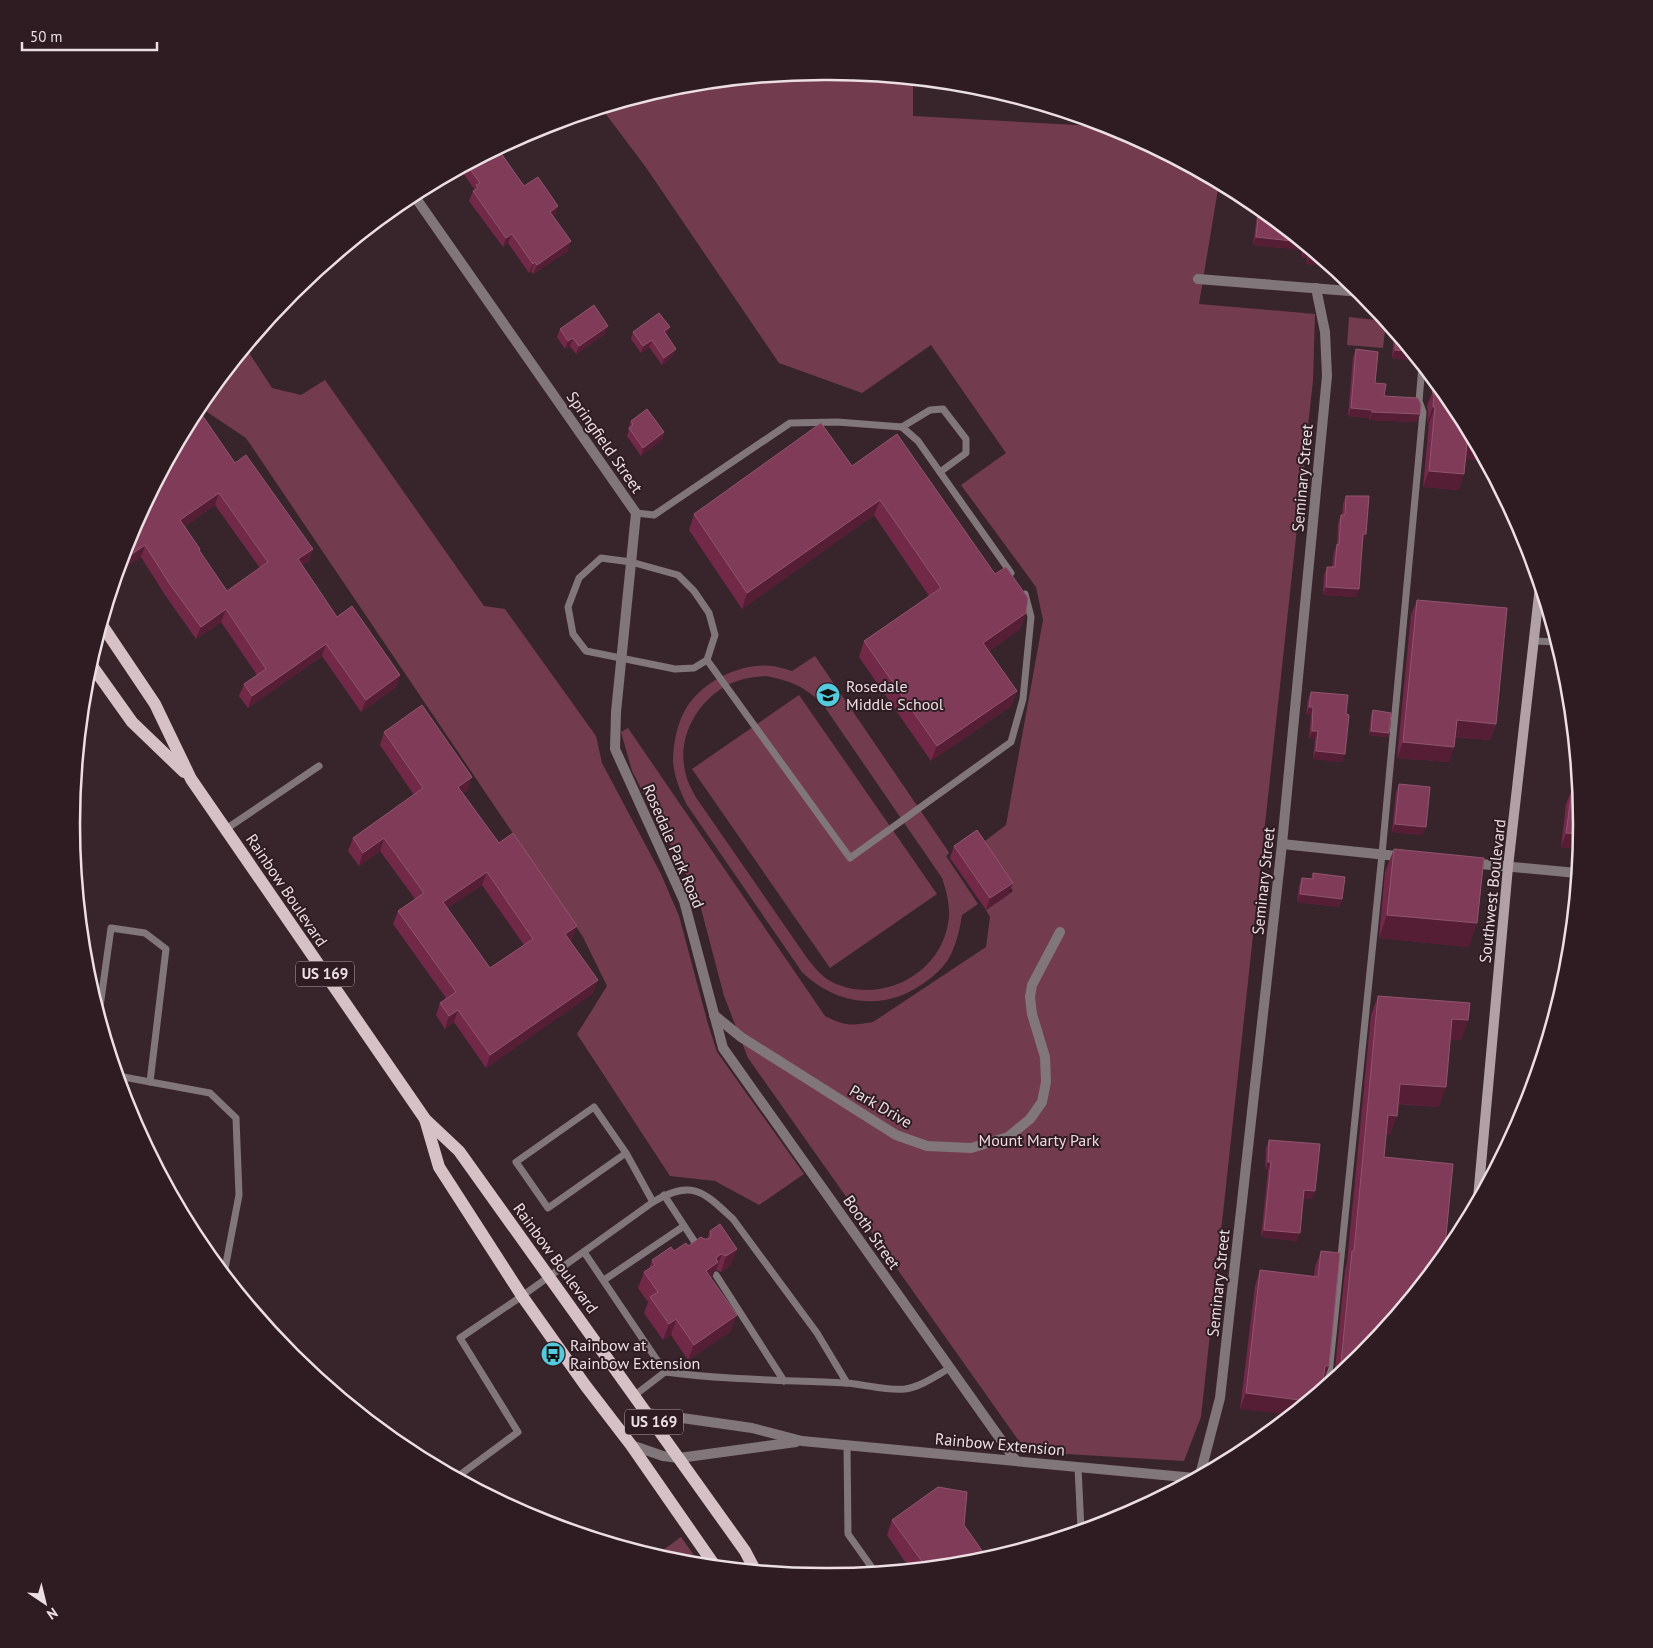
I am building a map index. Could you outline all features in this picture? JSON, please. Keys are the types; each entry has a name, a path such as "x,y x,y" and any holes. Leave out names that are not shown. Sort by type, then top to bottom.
{"main road":[{"name":"Southwest Boulevard","path":"1479,1184 1508,866 1538,600"},
{"name":"Rainbow Boulevard","path":"105,630 155,704 191,779 425,1119 459,1151 745,1551 751,1564"},
{"name":"Rainbow Boulevard","path":"96,672 132,722 191,779"},
{"name":"Rainbow Boulevard","path":"425,1119 439,1167 522,1296 585,1385 631,1445 709,1559"}],"street":[{"name":"Springfield Street","path":"418,201 636,513 616,712 615,749"},
{"path":"1198,279 1347,291"},
{"name":"Seminary Street","path":"1202,1467 1220,1398 1282,844 1327,376 1325,332 1316,288"},
{"name":"Rosedale Park Road","path":"615,749 684,901 714,1015"},
{"path":"1282,844 1419,858"},
{"path":"1464,862 1571,872"},
{"name":"Park Drive","path":"714,1015 741,1037 896,1135 927,1146 971,1148 1008,1136 1030,1119 1042,1102 1046,1082 1044,1058 1032,1014 1030,997 1032,985 1060,932"},
{"name":"Booth Street","path":"714,1015 723,1048 1016,1461"},
{"name":"Rainbow Extension","path":"647,1413 752,1428 802,1441 1184,1477"},
{"name":"Rainbow Extension","path":"631,1445 663,1456 679,1458 802,1441"}],"lane":[{"path":"1329,1375 1382,854 1423,412 1419,401 1421,374"},
{"path":"636,513 654,515 790,423 836,422 902,427 930,410 943,409 966,439 966,453 940,472"},
{"path":"902,427 918,441 1014,577"},
{"path":"601,558 631,562 678,575 694,591 710,613 715,635 708,660 694,668 675,669 586,651 573,634 568,607 579,578 601,558"},
{"path":"708,660 850,858 1011,742 1022,699 1031,618 1025,593 1019,585"},
{"path":"1534,641 1550,642"},
{"path":"226,829 320,766"},
{"path":"101,1000 112,928 145,933 166,949 150,1082"},
{"path":"125,1077 210,1093 236,1118 239,1195 226,1265"},
{"path":"626,1153 548,1208 516,1162 594,1107 626,1153 653,1202"},
{"path":"462,1473 518,1432 460,1338 653,1202 664,1195 678,1190 696,1190 716,1203 733,1219 817,1333 847,1383"},
{"path":"664,1195 700,1250"},
{"path":"604,1280 684,1226"},
{"path":"584,1252 665,1372 688,1376 847,1383 876,1388 906,1389 923,1383 950,1368"},
{"path":"716,1275 784,1381"},
{"path":"635,1396 665,1372"},
{"path":"847,1445 848,1534 871,1566"},
{"path":"1078,1467 1081,1524"}],"green space":[{"name":"Mount Marty Park","path":"824,80 913,85 913,116 1084,125 1158,157 1201,180 1218,190 1199,304 1315,314 1313,380 1201,1417 1184,1461 1049,1453 1021,1444 748,1058 724,996 698,897 632,771 621,732 628,728 825,1016 848,1024 873,1022 986,947 990,917 986,910 1013,891 981,844 1006,825 1043,620 1036,587 961,485 1006,453 931,345 862,393 779,363 645,166 605,113 679,94 727,86"},
{"path":"1349,317 1376,320 1385,330 1383,348 1347,345"},
{"path":"249,353 272,388 301,395 325,380 484,606 505,609 596,736 602,763 661,874 679,916 717,1052 804,1174 759,1205 715,1181 670,1176 577,1034 607,986 583,937 246,438 205,411"},
{"path":"815,656 948,851 949,853 946,856 978,904 962,915 950,957 943,966 924,983 909,992 893,998 861,1001 845,998 815,983 802,972 687,805 676,778 673,761 677,732 684,711 696,696 715,681 737,670 749,667 773,666 792,671","holes":["762,676 775,678 805,689 824,706 942,878 949,906 948,924 942,942 933,958 920,971 904,981 887,987 869,990 850,988 832,982 822,975 807,958 697,799 688,782 683,757 684,744 693,719 701,708 720,690 736,681"]},
{"path":"799,695 937,894 830,968 692,769"},
{"path":"681,1537 695,1557 679,1554 663,1550"}],"building":[{"path":"502,154 524,186 538,177 558,206 550,212 571,241 537,265 535,262 533,264 512,234 506,238 473,191 478,188 476,185 480,183 471,170"},
{"path":"1258,217 1290,241 1256,237"},
{"path":"594,305 608,326 579,346 573,338 568,341 560,329"},
{"path":"659,313 670,327 664,331 676,349 664,358 652,340 643,346 633,332"},
{"path":"1395,342 1402,350 1395,350"},
{"path":"1356,349 1378,352 1375,383 1386,384 1384,396 1418,398 1421,405 1420,414 1372,412 1372,410 1351,408"},
{"path":"1432,391 1448,411 1468,443 1464,474 1429,471 1435,407 1433,407 1434,396"},
{"path":"647,409 664,432 643,448 629,428 633,425 631,421"},
{"path":"202,415 235,463 246,455 313,549 298,559 337,617 352,606 400,675 366,700 326,644 252,696 244,684 266,669 226,609 201,627 169,583 145,545 131,555 157,495","holes":["219,493 268,562 227,591 180,520"]},
{"name":"Rosedale Middle School","path":"821,423 852,466 897,434 995,574 1006,567 1028,598 1026,613 983,643 1017,691 937,746 864,641 941,588 880,500 747,593 694,514"},
{"path":"1346,496 1369,496 1366,534 1363,534 1359,589 1326,587 1327,567 1335,567 1341,515 1345,515"},
{"path":"1417,600 1507,608 1496,724 1457,720 1454,747 1403,742"},
{"path":"1311,692 1348,695 1346,714 1349,715 1345,754 1316,751 1318,731 1312,731 1313,707 1309,707"},
{"path":"422,705 472,777 458,787 499,843 513,833 577,926 565,934 598,980 490,1055 458,1010 449,1016 440,1003 456,992 398,911 424,893 384,838 363,853 353,838 423,788 384,732","holes":["487,872 533,939 490,968 443,902"]},
{"path":"1373,710 1391,713 1389,733 1371,731"},
{"path":"1399,784 1430,787 1426,827 1395,824"},
{"path":"1572,791 1573,833 1566,833"},
{"path":"977,830 1013,883 990,898 954,846"},
{"path":"1394,849 1484,858 1477,923 1387,915"},
{"path":"1313,873 1345,877 1342,899 1300,894 1302,878 1313,879"},
{"path":"1378,996 1470,1003 1468,1020 1452,1019 1446,1087 1400,1084 1397,1116 1388,1115 1384,1157 1453,1164 1446,1240 1388,1315 1341,1363 1352,1251 1354,1251"},
{"path":"1269,1140 1320,1144 1315,1191 1304,1190 1300,1233 1264,1230 1271,1162 1268,1162"},
{"path":"720,1224 737,1249 726,1256 719,1255 716,1259 718,1262 706,1271 737,1315 694,1345 676,1319 669,1324 650,1297 658,1292 644,1272 655,1265 652,1260 671,1247 674,1251 686,1243 688,1246 701,1237 708,1239 711,1236 710,1231"},
{"path":"1321,1251 1340,1253 1329,1366 1325,1366 1323,1380 1299,1400 1246,1393 1260,1270 1318,1277"},
{"path":"938,1487 967,1492 964,1525 983,1552 923,1562 892,1520"}],"place":[{"name":"Rosedale Middle School","path":"828,695"},
{"name":"Rainbow at Rainbow Extension","path":"553,1354"}]}
